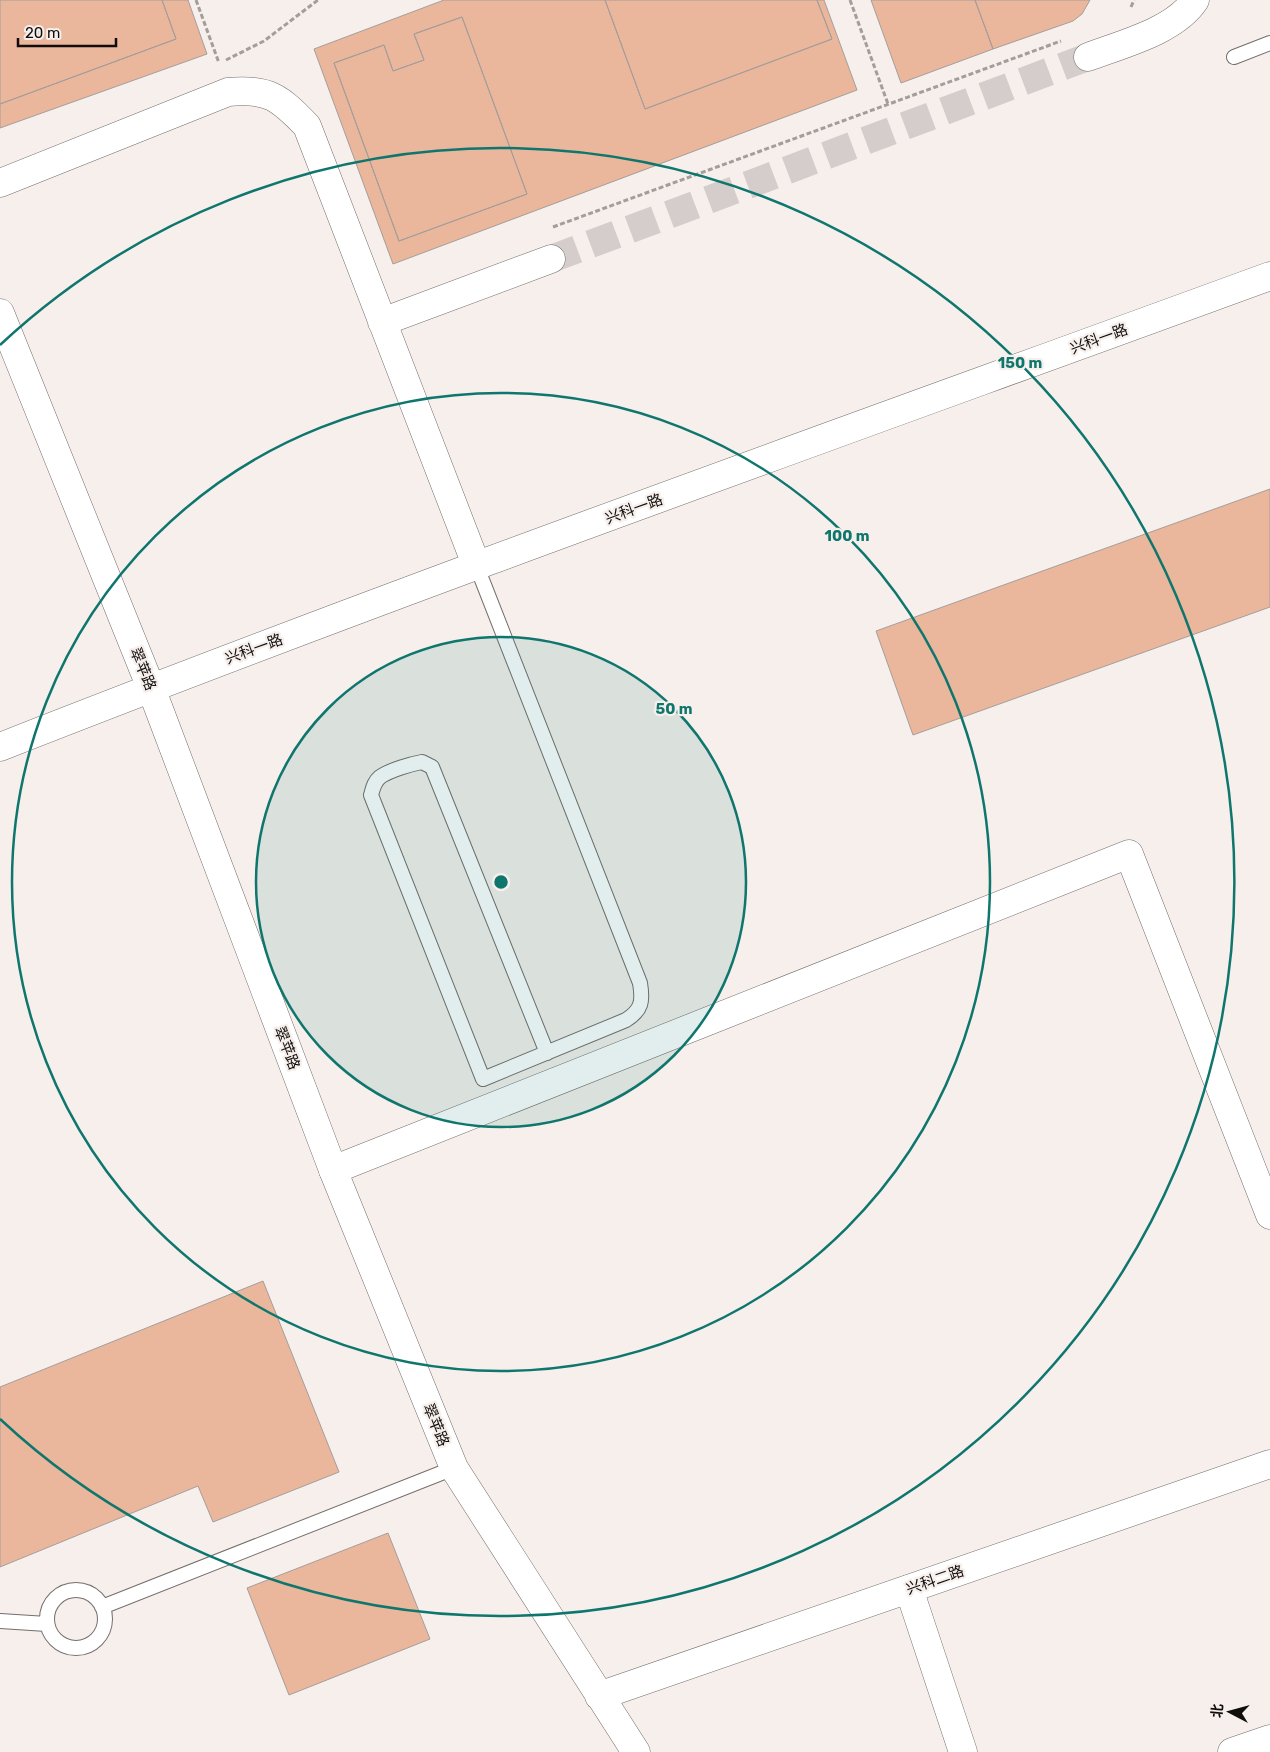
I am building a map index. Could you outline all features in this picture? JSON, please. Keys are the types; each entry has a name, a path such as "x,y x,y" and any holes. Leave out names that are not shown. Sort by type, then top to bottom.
{"street":[{"path":"1088,57 1168,26 1182,16 1194,0"},
{"path":"0,183 228,92 249,90 269,95 287,105 307,126 477,567"},
{"path":"382,322 551,259"},
{"name":"兴科一路","path":"0,747 151,688 477,567 1270,276"},
{"name":"翠苹路","path":"0,313 151,688 333,1170 454,1468 636,1752"},
{"path":"333,1170 1130,854 1270,1215"},
{"name":"兴科二路","path":"599,1696 909,1589 1268,1470"},
{"path":"909,1589 963,1752"},
{"path":"1232,1752 1270,1740"}],"lane":[{"path":"1234,57 1270,43"},
{"path":"477,567 640,983 642,998 634,1015 626,1020 547,1053 484,1079 371,795 374,785 380,777 422,762 432,767 547,1053"},
{"path":"102,1606 454,1468"},
{"path":"70,1590 80,1590 88,1593 102,1606 105,1616 104,1626 94,1642 86,1647 77,1649 59,1643 52,1636 47,1624 48,1608 53,1600 70,1590"},
{"path":"0,1621 47,1624"}],"path":[{"path":"196,0 228,92"},
{"path":"850,0 888,104"},
{"path":"1130,9 1134,0"},
{"path":"550,228 1069,38"}],"building":[{"path":"0,0 162,0 176,39 0,104"},
{"path":"162,0 188,0 207,54 0,128 0,104 176,39"},
{"path":"444,0 605,0 645,109 832,39 817,0 824,0 857,90 393,264 314,49","holes":["462,17 527,194 399,241 334,63 384,45 393,71 424,60 414,34"]},
{"path":"605,0 817,0 832,39 645,109"},
{"path":"871,0 975,0 993,49 901,83"},
{"path":"975,0 1090,0 1082,14 1073,21 993,49"},
{"path":"462,17 527,194 399,241 334,63 384,45 393,71 424,60 414,34"},
{"path":"1270,489 1270,607 913,735 876,631"},
{"path":"263,1281 339,1472 213,1522 198,1486 0,1567 0,1387"},
{"path":"388,1533 430,1639 289,1695 247,1588"}],"tunnel":[{"path":"551,259 1088,57"}]}
